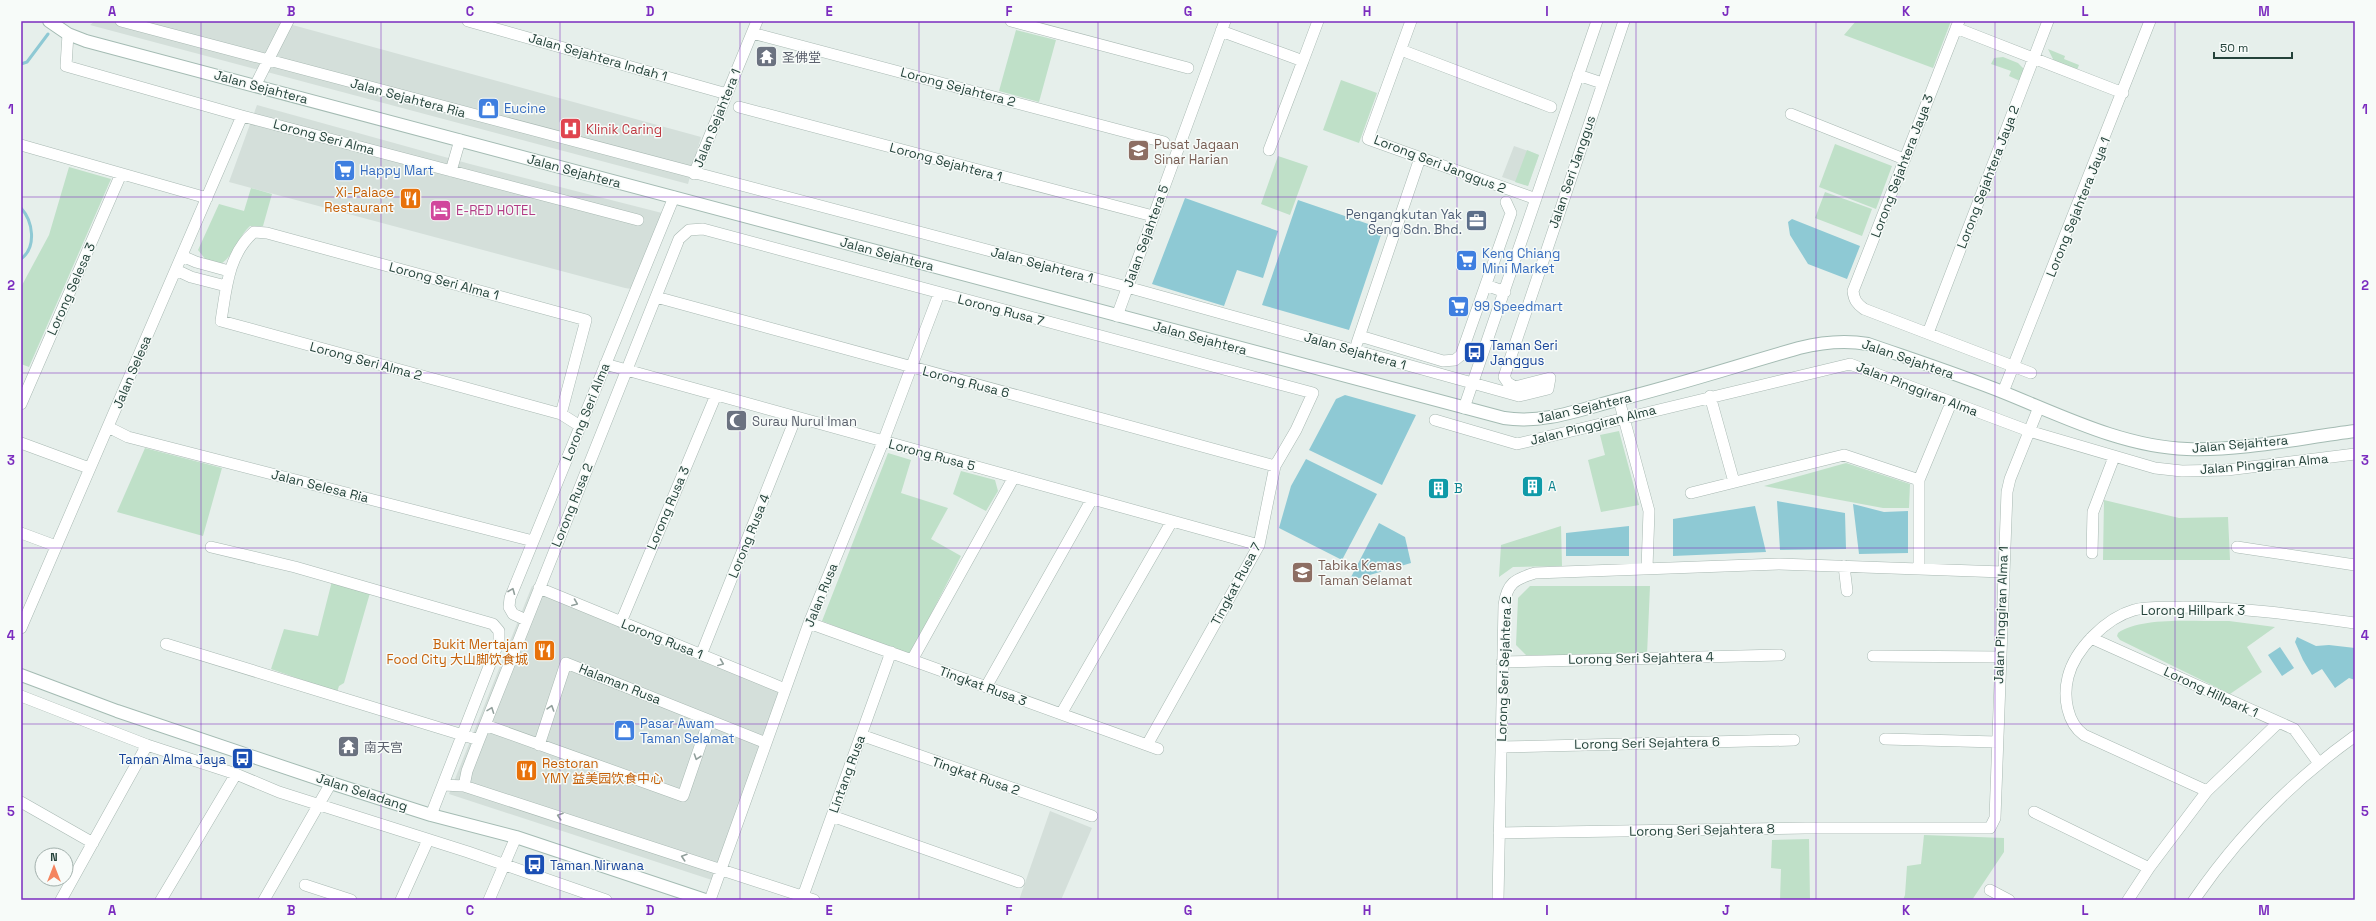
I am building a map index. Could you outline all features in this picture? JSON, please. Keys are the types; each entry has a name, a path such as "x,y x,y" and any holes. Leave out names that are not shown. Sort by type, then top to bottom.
{"main road":[{"name":"Jalan Sejahtera","path":"49,21 65,33 255,86 1464,408 1522,421 1546,419 1799,348 1822,342 1846,340 1868,344 2003,392 2039,407 2116,435 2160,446 2186,449 2270,442 2355,431"},
{"name":"Jalan Seladang","path":"21,675 118,711 331,783 431,814 516,837 705,900"}],"street":[{"name":"Jalan Sejahtera Ria","path":"121,21 694,174"},
{"path":"255,86 288,21"},
{"name":"Jalan Sejahtera Indah 1","path":"468,21 728,94"},
{"name":"Jalan Sejahtera 1","path":"757,21 694,174 1127,287 1519,396 1548,389"},
{"path":"1011,21 1188,68"},
{"path":"1269,150 1318,21"},
{"name":"Lorong Seri Janggus 2","path":"1411,21 1368,139 1536,199"},
{"name":"Jalan Seri Janggus","path":"1464,408 1597,21"},
{"name":"Jalan Seri Janggus","path":"1548,389 1550,378 1515,387 1508,383 1504,376 1624,21"},
{"name":"Lorong Sejahtera Jaya 2","path":"1928,333 2048,21"},
{"name":"Lorong Sejahtera Jaya 1","path":"2003,392 2123,93 2150,21"},
{"path":"1957,25 2034,58 2123,93"},
{"name":"Lorong Sejahtera Jaya 3","path":"1928,333 1864,309 1856,304 1853,291 1957,25"},
{"path":"1223,26 1303,61"},
{"name":"Jalan Sejahtera 5","path":"1117,316 1223,26"},
{"path":"65,33 66,66 242,116"},
{"name":"Lorong Sejahtera 2","path":"752,33 1164,142"},
{"path":"1401,50 1551,107"},
{"path":"1578,75 1602,83"},
{"name":"Lorong Sejahtera 1","path":"739,107 1153,216"},
{"path":"1791,114 1904,159"},
{"name":"Lorong Seri Alma","path":"242,116 638,220"},
{"name":"Jalan Selesa","path":"21,628 242,116"},
{"path":"451,170 460,140"},
{"path":"21,145 207,198"},
{"path":"1355,351 1420,158"},
{"name":"Lorong Selesa 3","path":"21,404 121,174"},
{"name":"Lorong Seri Alma","path":"526,620 513,614 509,607 510,598 674,197"},
{"path":"1360,336 1443,361 1455,360 1461,355 1511,213 1506,202"},
{"name":"Lorong Rusa 7","path":"688,230 703,229 939,294 1313,393"},
{"name":"Lorong Rusa 2","path":"464,786 467,770 626,370 679,239 688,230"},
{"name":"Lorong Seri Alma 1","path":"229,271 245,240 254,232 268,233 586,320 561,414"},
{"path":"182,256 196,262 229,271"},
{"path":"176,270 191,277 226,286"},
{"name":"Lorong Seri Alma 2","path":"229,271 221,321 561,414"},
{"path":"1486,285 1505,292"},
{"name":"Jalan Rusa","path":"710,900 809,623 884,442 939,294"},
{"name":"Lorong Rusa 6","path":"656,297 1276,466"},
{"path":"1928,333 2031,373"},
{"name":"Lorong Rusa 5","path":"605,364 1259,545"},
{"name":"Jalan Pinggiran Alma","path":"1435,420 1517,444 1710,396 1850,364 1951,403 2029,430 2114,457 2155,468 2182,471 2261,467 2355,454"},
{"name":"Tingkat Rusa 7","path":"1153,747 1259,545 1276,466 1296,430 1313,393"},
{"name":"Lorong Rusa 3","path":"621,622 716,395"},
{"path":"1710,396 1734,482"},
{"path":"1618,400 1649,511 1647,568"},
{"path":"1918,569 1918,480 1951,403"},
{"name":"Jalan Pinggiran Alma 1","path":"1990,828 1995,818 2006,492 2039,407"},
{"path":"561,414 580,426"},
{"name":"Lorong Rusa 4","path":"702,655 796,417"},
{"name":"Jalan Selesa Ria","path":"108,427 128,436 533,541"},
{"path":"21,444 89,468"},
{"path":"1691,492 1844,455 1918,480"},
{"path":"2092,553 2093,512 2114,457"},
{"path":"912,660 1014,477"},
{"path":"986,687 1092,499"},
{"path":"1061,714 1172,521"},
{"path":"21,533 56,546"},
{"path":"211,547 295,567 483,621 499,631 499,641 431,814"},
{"path":"2237,547 2355,565"},
{"name":"Lorong Seri Sejahtera 2","path":"1498,900 1504,605 1506,591 1513,582 1535,573 1779,564 2003,572"},
{"path":"1844,566 1846,591"},
{"name":"Lorong Rusa 1","path":"539,588 785,689"},
{"name":"Lorong Hillpark 3","path":"2207,791 2084,735 2075,728 2066,693 2068,676 2082,650 2091,638 2110,623 2134,610 2155,608 2226,607 2355,623"},
{"name":"Tingkat Rusa 3","path":"809,623 1153,747"},
{"name":"Lorong Hillpark 1","path":"2091,638 2294,729 2318,762"},
{"path":"499,641 516,647"},
{"path":"166,644 479,740"},
{"name":"Lintang Rusa","path":"809,898 832,816 891,652"},
{"name":"Lorong Seri Sejahtera 4","path":"1502,662 1780,655"},
{"path":"1873,656 2000,657"},
{"name":"Halaman Rusa","path":"539,745 566,663 766,743"},
{"name":"Jalan Seladang","path":"21,696 147,745 236,774 279,792 504,865 606,900"},
{"path":"485,725 683,796 709,720"},
{"path":"2128,900 2149,868 2207,791 2278,723"},
{"name":"Tingkat Rusa 2","path":"861,735 1092,816"},
{"path":"2194,900 2240,839 2265,812 2318,762 2355,736"},
{"path":"1885,739 1997,742"},
{"name":"Lorong Seri Sejahtera 6","path":"1501,747 1794,740"},
{"path":"61,900 147,745"},
{"path":"161,900 236,774"},
{"path":"264,900 331,783"},
{"path":"443,785 464,786 809,898"},
{"path":"21,802 93,843"},
{"path":"2034,812 2149,868"},
{"path":"832,816 1019,882"},
{"name":"Lorong Seri Sejahtera 8","path":"1499,833 1904,827 1990,828"},
{"path":"488,900 516,837"},
{"path":"401,900 428,840"},
{"path":"305,885 351,900"},
{"path":"1990,890 2009,900"}],"shaded area":[{"path":"95,21 278,21 701,137 688,184 90,25"},
{"path":"257,105 470,164 662,213 631,289 625,288 229,182"},
{"path":"1514,146 1539,155 1528,186 1502,177"},
{"path":"532,586 785,689 715,881 449,794"},
{"path":"1050,811 1092,828 1061,900 1019,900"}],"green space":[{"path":"1856,21 1951,21 1933,68 1844,35"},
{"path":"1016,30 1056,40 1039,102 999,91"},
{"path":"2048,49 2065,56 2064,59 2079,65 2077,70 2054,61"},
{"path":"2003,57 2018,63 2025,70 2020,81 2009,76 2011,71 1991,64 1994,58"},
{"path":"1341,80 1377,93 1359,143 1323,130"},
{"path":"1835,144 1892,166 1876,209 1819,187"},
{"path":"1527,150 1539,155 1528,186 1515,182"},
{"path":"1278,156 1308,166 1290,215 1261,204"},
{"path":"69,167 111,179 29,367 21,364 21,287 49,235"},
{"path":"251,188 272,194 263,226 250,226 242,235 229,256 221,264 206,260 198,250 219,204 244,211"},
{"path":"1825,192 1872,209 1862,236 1815,218"},
{"path":"1619,431 1639,505 1601,512 1588,460 1605,455 1600,435"},
{"path":"145,448 222,468 203,536 117,512"},
{"path":"888,453 911,460 901,493 948,508 931,539 961,556 910,655 822,621"},
{"path":"1846,463 1910,484 1909,508 1883,508 1764,486"},
{"path":"961,471 995,480 998,491 986,511 953,494"},
{"path":"2104,500 2179,518 2228,517 2230,560 2103,560"},
{"path":"1561,526 1562,566 1513,567 1499,577 1501,545"},
{"path":"332,581 370,593 344,683 339,686 337,692 271,669 284,629 318,636"},
{"path":"1530,586 1650,586 1647,655 1526,655 1516,645 1518,598"},
{"path":"2229,621 2275,627 2247,647 2262,672 2230,694 2120,640 2117,636 2118,633 2128,628 2155,622"},
{"path":"1924,835 2004,838 2004,852 1972,900 1903,900 1905,895 1907,866 1921,864"},
{"path":"1809,839 1810,900 1780,900 1781,869 1771,868 1772,840"}],"water":[{"path":"1185,198 1278,231 1263,278 1237,270 1224,306 1152,284"},
{"path":"1298,200 1383,229 1349,330 1262,305"},
{"path":"1792,219 1860,246 1847,279 1808,264 1790,235 1788,222"},
{"path":"1345,395 1416,415 1382,485 1309,450 1336,399"},
{"path":"1306,459 1377,494 1342,560 1279,528 1291,486"},
{"path":"1777,501 1845,513 1846,549 1780,550"},
{"path":"1853,504 1884,512 1908,511 1908,553 1859,554"},
{"path":"1755,506 1766,552 1673,556 1673,519"},
{"path":"1379,523 1405,537 1411,563 1349,581"},
{"path":"1629,526 1629,556 1566,556 1566,533"},
{"path":"2297,637 2316,646 2329,645 2355,648 2355,680 2349,678 2335,688 2322,669 2312,675 2295,642"},
{"path":"2280,647 2294,668 2282,676 2268,655"}],"waterway":[{"path":"21,64 27,62 48,34"},
{"path":"21,208 28,220 32,234 29,248 21,259"}],"place":[{"name":"圣佛堂","path":"766,57"},
{"name":"Eucine","path":"489,108"},
{"name":"Klinik Caring","path":"571,129"},
{"name":"Pusat Jagaan Sinar Harian","path":"1138,151"},
{"name":"Happy Mart","path":"345,170"},
{"name":"Xi-Palace Restaurant","path":"410,199"},
{"name":"E-RED HOTEL","path":"441,210"},
{"name":"Pengangkutan Yak Seng Sdn. Bhd.","path":"1477,221"},
{"name":"Keng Chiang Mini Market","path":"1467,260"},
{"name":"99 Speedmart","path":"1459,306"},
{"name":"Taman Seri Janggus","path":"1475,352"},
{"name":"Surau Nurul Iman","path":"736,421"},
{"name":"A","path":"1533,486"},
{"name":"B","path":"1438,488"},
{"name":"Tabika Kemas Taman Selamat","path":"1303,572"},
{"name":"Bukit Mertajam Food City 大山脚饮食城","path":"544,651"},
{"name":"Pasar Awam Taman Selamat","path":"624,730"},
{"name":"南天宫","path":"348,747"},
{"name":"Taman Alma Jaya","path":"242,759"},
{"name":"Restoran YMY 益美园饮食中心","path":"526,770"},
{"name":"Taman Nirwana","path":"534,865"}]}
